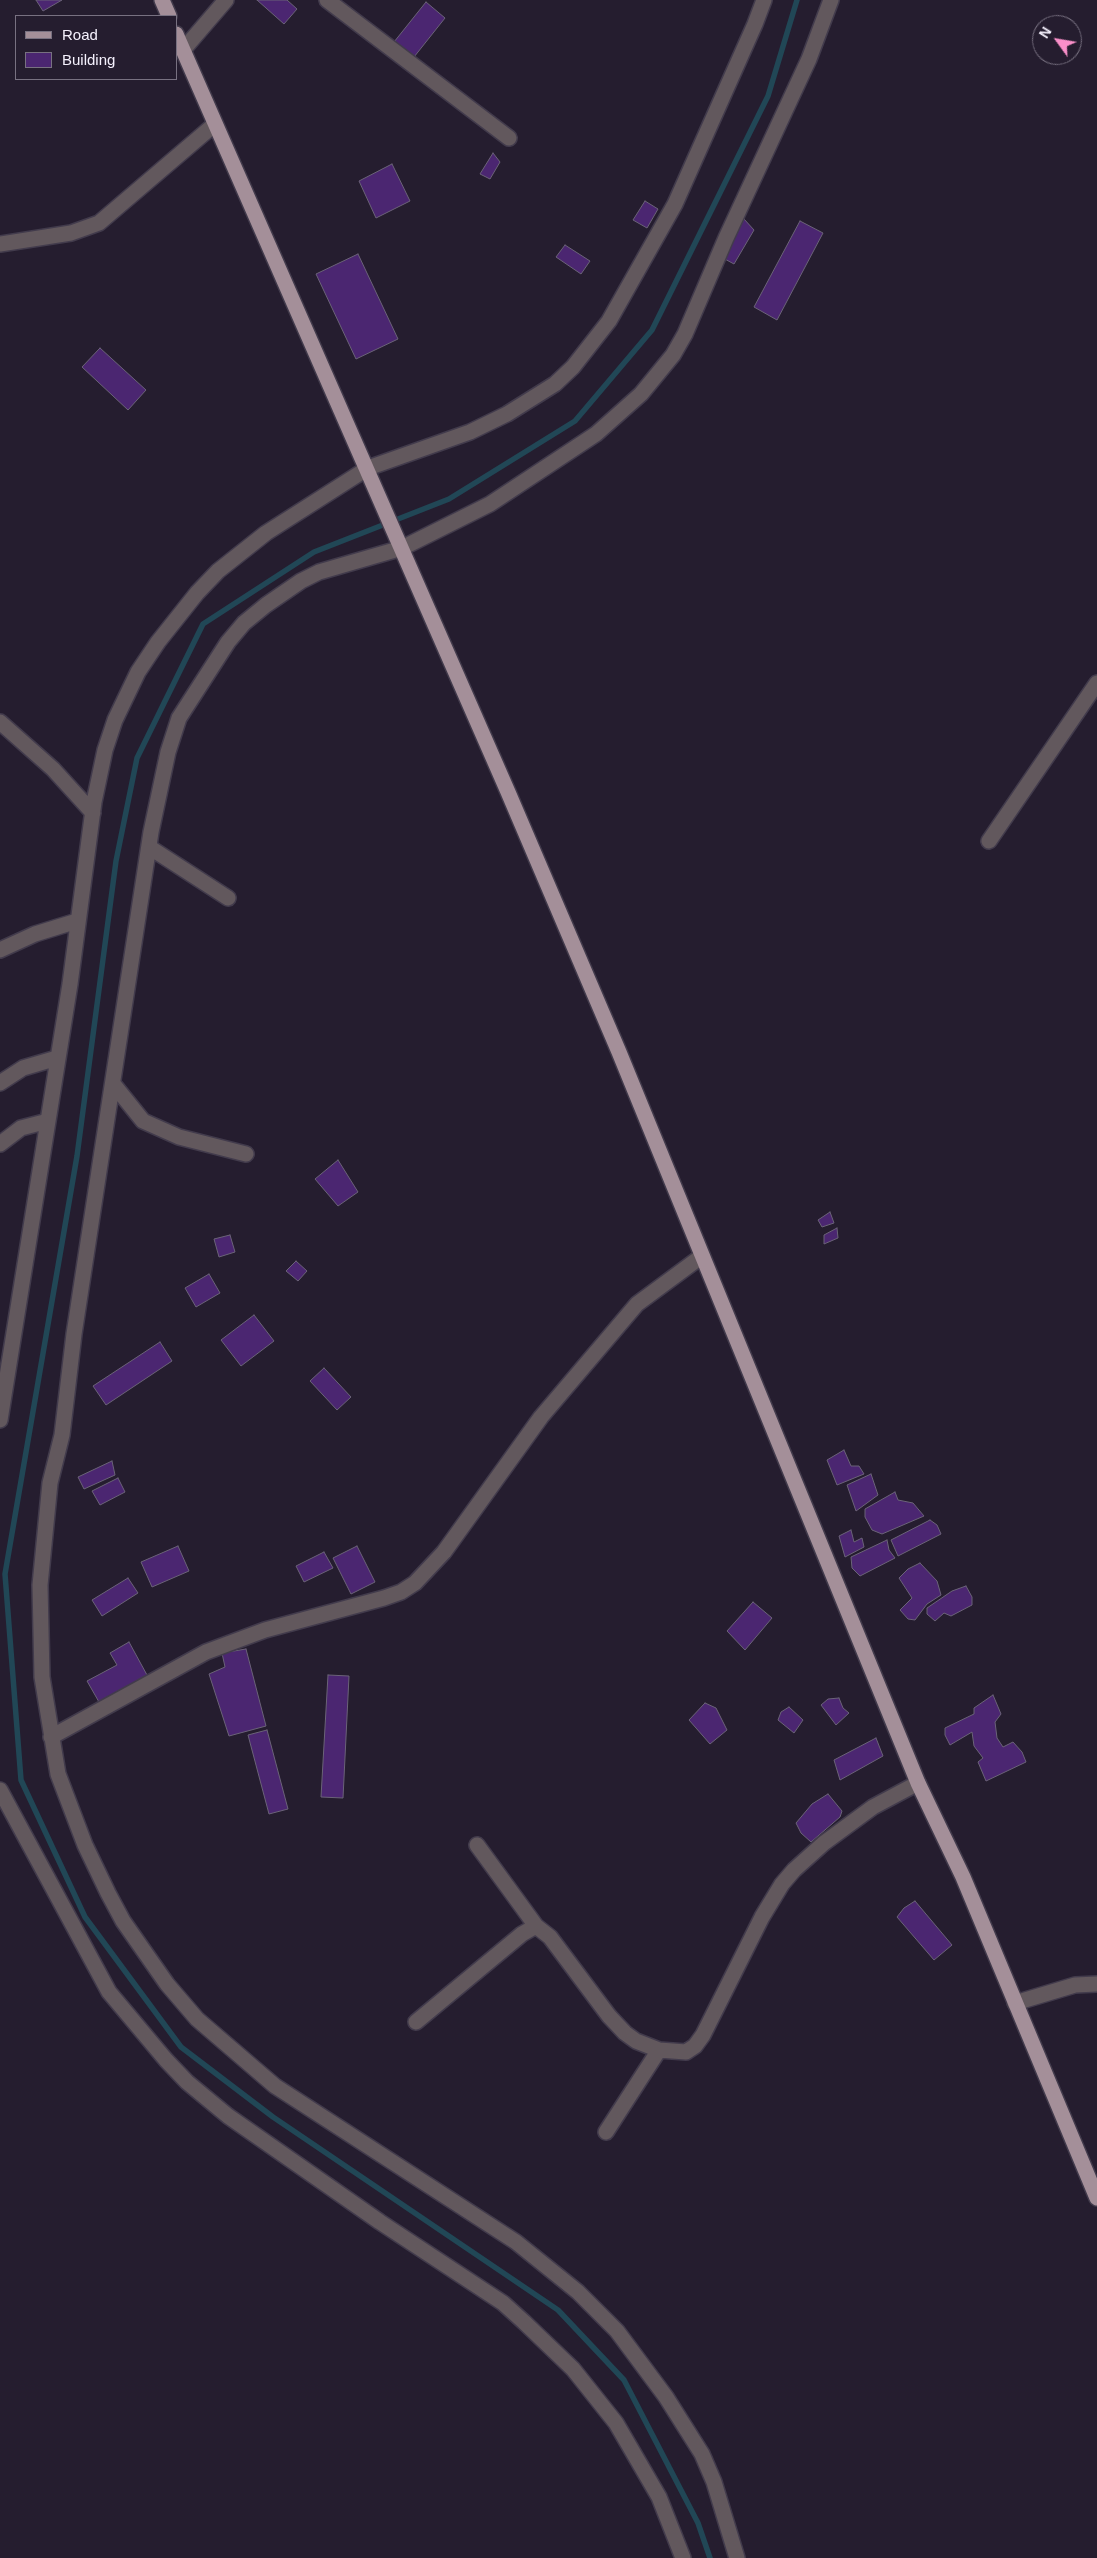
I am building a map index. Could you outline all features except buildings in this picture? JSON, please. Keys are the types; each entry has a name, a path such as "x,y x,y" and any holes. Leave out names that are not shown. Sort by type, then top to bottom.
{"main road":[{"path":"162,0 169,15"},
{"path":"178,39 368,468 586,974 918,1783 963,1878 1097,2198"}],"street":[{"path":"183,50 226,0"},
{"path":"327,0 509,138"},
{"path":"0,1420 6,1344 48,1121 70,984 93,813 105,750 115,720 138,672 178,616 218,571 266,533 368,468 470,432 507,414 555,384 593,344 609,321 675,204 764,0"},
{"path":"737,2558 714,2482 702,2454 666,2397 617,2332 578,2292 516,2242 275,2086 197,2019 167,1984 123,1921 88,1853 58,1774 42,1678 40,1585 50,1483 62,1435 77,1315 114,1085 149,847 168,752 179,718 228,642 244,623 266,605 301,581 347,563 402,548 490,504 596,434 641,394 673,354 685,334 726,238 809,60 831,0"},
{"path":"0,244 71,233 99,223 215,124"},
{"path":"989,841 1097,683"},
{"path":"0,722 53,769 93,813"},
{"path":"149,847 228,898"},
{"path":"0,950 35,934 77,921"},
{"path":"0,1084 23,1068 57,1058"},
{"path":"114,1085 143,1121 179,1137 246,1154"},
{"path":"0,1144 21,1128 48,1121"},
{"path":"51,1737 206,1652 265,1630 384,1598 401,1592 415,1583 444,1552 541,1418 637,1304 702,1256"},
{"path":"477,1845 536,1926 550,1937 618,2025 636,2041 659,2050 686,2052 695,2046 762,1918 782,1884 805,1859 874,1807 918,1783"},
{"path":"0,1790 109,1992 166,2060 187,2082 228,2116 380,2222 503,2303 531,2328 586,2383 616,2423 659,2497 683,2558"},
{"path":"416,2022 522,1934 536,1926"},
{"path":"1015,2003 1075,1985 1097,1984"},
{"path":"606,2132 659,2050"}],"waterway":[{"path":"710,2558 698,2523 624,2380 558,2310 273,2117 181,2047 85,1917 21,1780 5,1574 77,1156 116,861 137,758 203,624 314,552 449,499 575,421 652,330 768,96 797,0"}]}
